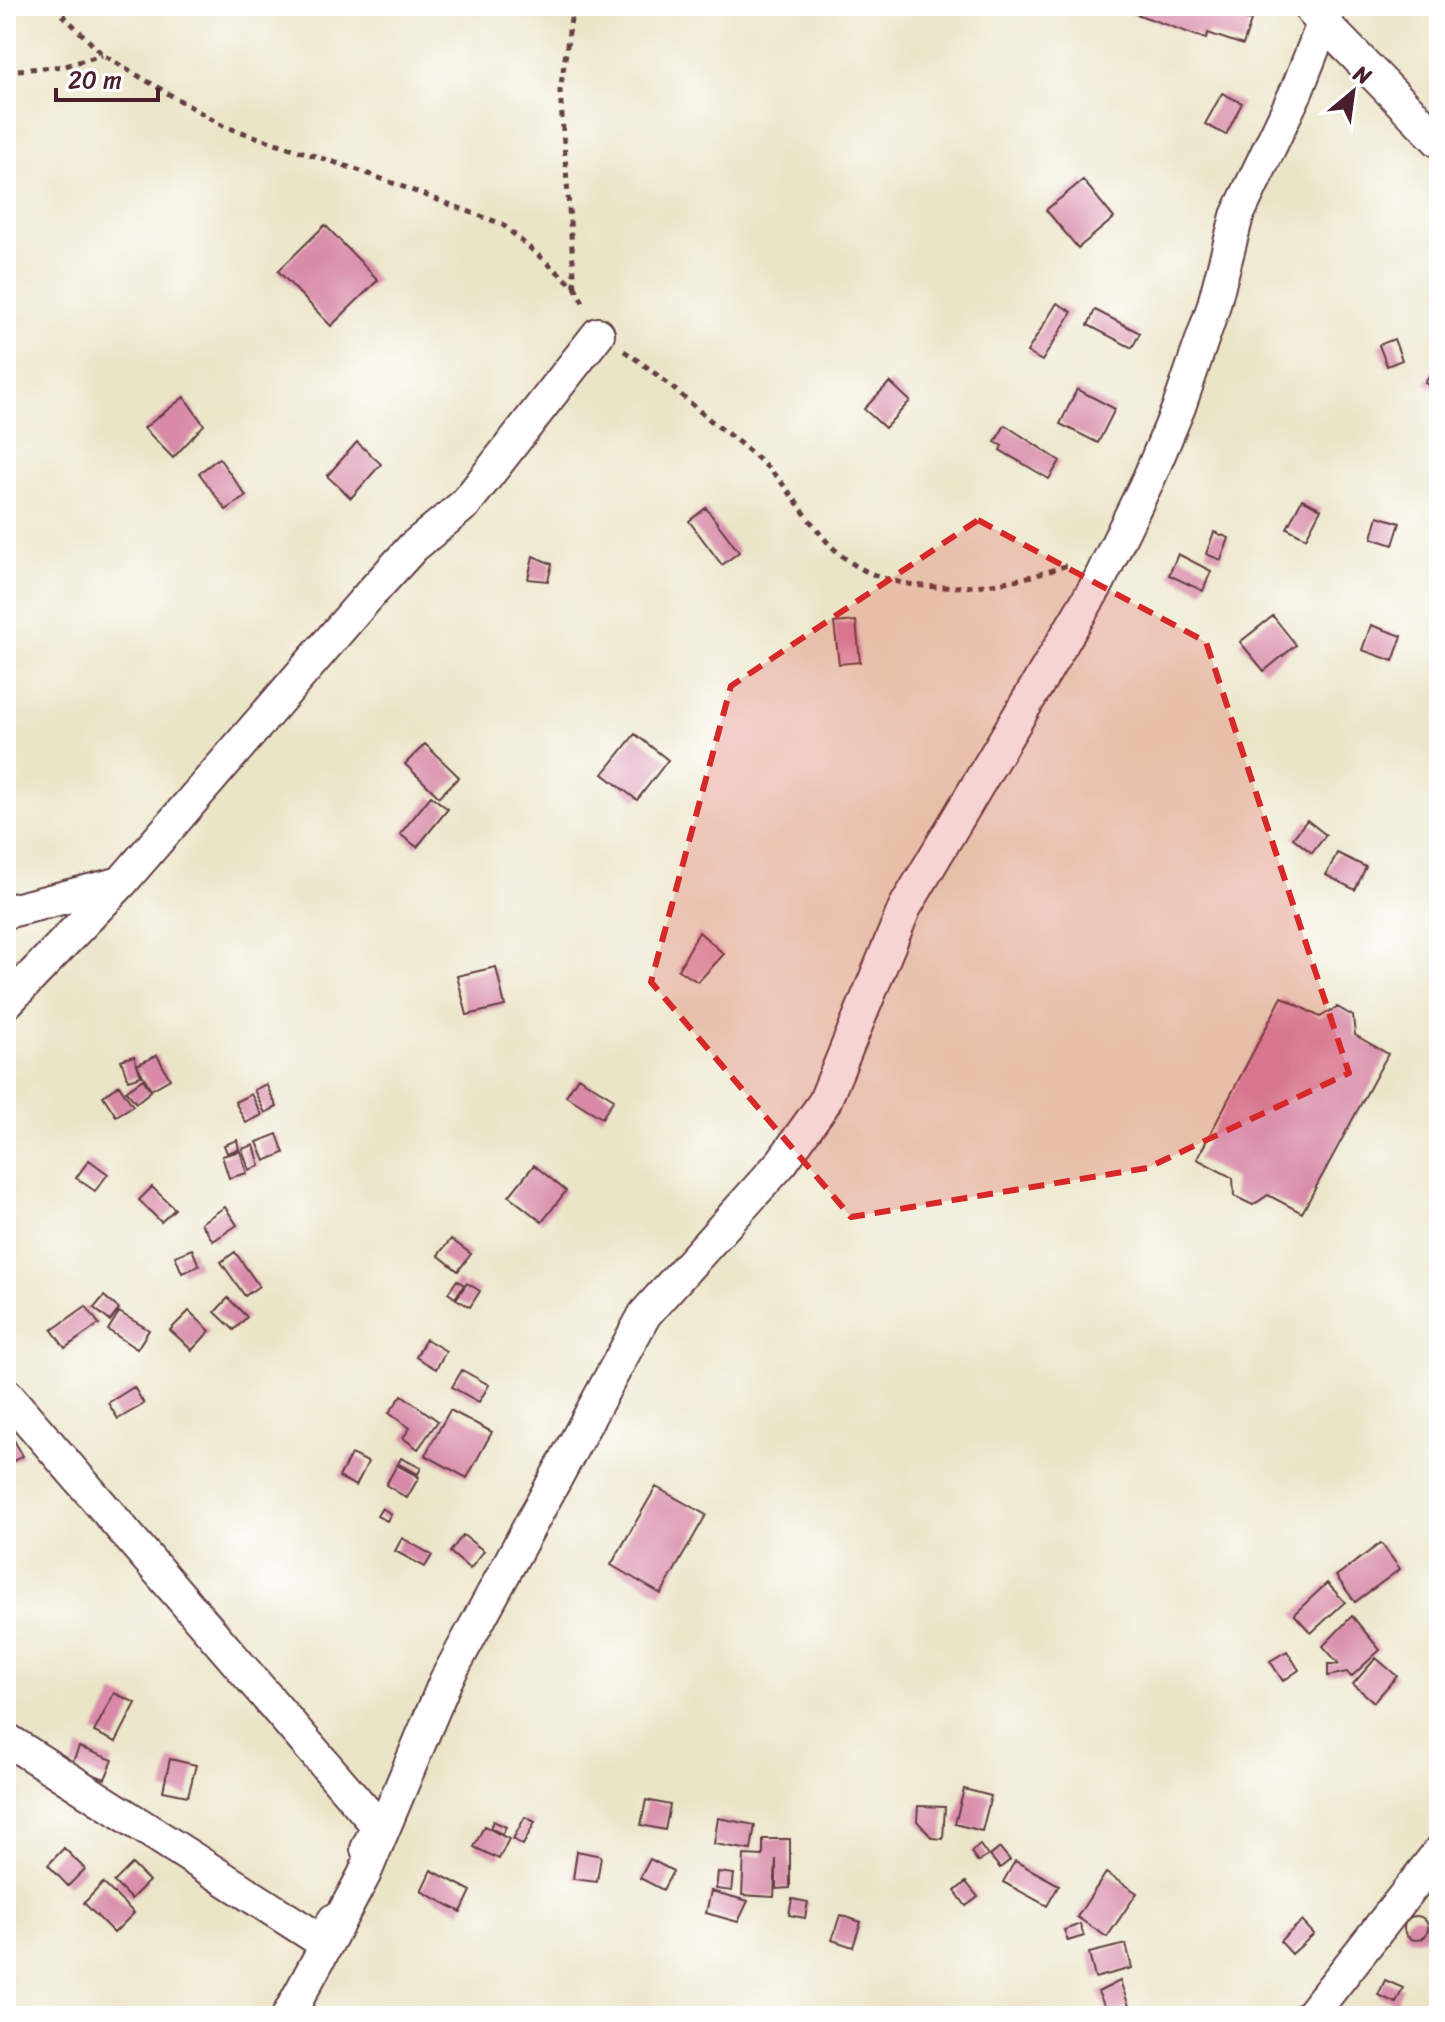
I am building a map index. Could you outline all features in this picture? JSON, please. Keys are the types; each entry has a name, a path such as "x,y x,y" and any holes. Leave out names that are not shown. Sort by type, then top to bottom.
{"street":[{"path":"1320,12 1439,141"},
{"path":"288,2016 364,1875 446,1680 645,1314 782,1162 824,1103 905,907 1098,583 1149,478 1179,407 1213,308 1237,216 1297,90 1320,12"},
{"path":"6,1003 121,883 413,547 465,504 598,334"},
{"path":"6,912 121,883"},
{"path":"6,1394 378,1826 323,1942 6,1739"},
{"path":"1310,2016 1439,1852"}],"path":[{"path":"573,6 560,91 575,287"},
{"path":"6,71 65,66 103,55"}],"highlighted area":[{"path":"978,520 1206,642 1349,1073 1147,1168 851,1217 651,982 731,686"}],"building":[{"path":"1129,6 1207,6 1251,21 1243,45 1208,33 1206,39 1128,11"},
{"path":"1222,93 1242,103 1226,135 1205,124"},
{"path":"1083,180 1114,218 1078,248 1046,210"},
{"path":"325,225 378,280 331,326 278,271"},
{"path":"1057,303 1072,312 1042,361 1027,352"},
{"path":"1095,310 1140,333 1132,348 1088,325"},
{"path":"1394,339 1402,360 1387,366 1379,345"},
{"path":"1436,366 1439,369 1439,392 1425,383"},
{"path":"890,382 910,401 885,428 864,409"},
{"path":"1077,389 1115,409 1098,443 1060,424"},
{"path":"184,397 204,425 173,458 144,428"},
{"path":"1005,425 1060,461 1049,479 1000,450 1002,446 995,442"},
{"path":"357,442 381,464 351,498 327,476"},
{"path":"219,458 246,496 226,510 199,473"},
{"path":"1302,499 1321,509 1306,538 1287,528"},
{"path":"706,508 739,552 722,565 689,521"},
{"path":"1378,516 1400,523 1393,545 1372,538"},
{"path":"1214,532 1229,538 1221,560 1206,554"},
{"path":"1178,554 1211,571 1203,591 1169,575"},
{"path":"533,556 552,564 548,581 528,579"},
{"path":"1273,616 1296,645 1264,671 1240,642"},
{"path":"856,621 860,662 839,664 834,623"},
{"path":"1371,625 1402,636 1393,661 1362,650"},
{"path":"635,734 668,760 637,800 603,774"},
{"path":"425,744 459,777 439,797 405,764"},
{"path":"431,796 448,809 417,847 400,834"},
{"path":"1307,820 1326,835 1312,853 1293,838"},
{"path":"1337,853 1366,867 1355,890 1326,875"},
{"path":"699,932 724,954 698,982 678,970"},
{"path":"496,967 505,1006 467,1015 457,976"},
{"path":"1282,997 1320,1017 1337,1007 1353,1016 1355,1035 1388,1054 1302,1213 1268,1195 1253,1205 1234,1196 1233,1178 1197,1159"},
{"path":"157,1055 170,1079 151,1090 137,1065"},
{"path":"134,1056 141,1076 128,1080 121,1060"},
{"path":"578,1077 614,1099 602,1118 566,1096"},
{"path":"143,1079 151,1091 136,1103 126,1091"},
{"path":"266,1084 277,1107 265,1113 254,1090"},
{"path":"119,1085 133,1106 116,1116 103,1096"},
{"path":"251,1094 262,1115 246,1123 235,1102"},
{"path":"277,1134 284,1153 265,1161 257,1142"},
{"path":"237,1140 239,1149 227,1153 224,1145"},
{"path":"254,1145 260,1166 249,1170 242,1149"},
{"path":"240,1151 247,1173 229,1178 222,1156"},
{"path":"89,1160 108,1174 95,1191 76,1178"},
{"path":"534,1165 566,1191 542,1222 509,1196"},
{"path":"152,1187 175,1209 161,1222 139,1200"},
{"path":"225,1207 237,1225 213,1241 201,1223"},
{"path":"451,1239 471,1254 458,1271 438,1255"},
{"path":"192,1249 199,1266 182,1273 175,1256"},
{"path":"235,1252 259,1286 245,1296 221,1262"},
{"path":"457,1280 464,1285 455,1298 448,1293"},
{"path":"467,1283 480,1291 470,1307 456,1299"},
{"path":"104,1296 119,1309 110,1321 94,1308"},
{"path":"228,1298 247,1317 234,1330 215,1312"},
{"path":"86,1306 99,1324 65,1348 52,1330"},
{"path":"189,1311 210,1331 192,1350 170,1330"},
{"path":"119,1312 149,1330 137,1349 108,1330"},
{"path":"426,1339 446,1351 436,1369 416,1357"},
{"path":"462,1370 489,1385 479,1402 452,1387"},
{"path":"134,1387 144,1404 118,1419 108,1403"},
{"path":"402,1395 438,1421 418,1449 403,1438 410,1428 389,1413"},
{"path":"450,1410 492,1432 467,1478 425,1455"},
{"path":"6,1426 23,1456 6,1465"},
{"path":"351,1454 368,1462 356,1486 339,1477"},
{"path":"401,1458 421,1468 418,1474 398,1464"},
{"path":"397,1465 419,1477 407,1498 386,1485"},
{"path":"656,1487 706,1515 661,1594 611,1565"},
{"path":"382,1508 391,1514 387,1521 377,1516"},
{"path":"463,1535 484,1551 470,1569 450,1552"},
{"path":"402,1538 432,1555 425,1567 395,1551"},
{"path":"1381,1543 1400,1569 1355,1602 1336,1576"},
{"path":"1327,1583 1345,1602 1311,1633 1294,1614"},
{"path":"1352,1616 1380,1650 1351,1677 1347,1672 1328,1676 1328,1664 1339,1664 1323,1646"},
{"path":"1287,1651 1299,1670 1283,1681 1270,1661"},
{"path":"1376,1658 1397,1676 1374,1702 1353,1684"},
{"path":"114,1693 136,1703 116,1742 94,1732"},
{"path":"79,1747 113,1760 105,1779 71,1766"},
{"path":"170,1759 196,1765 188,1796 163,1791"},
{"path":"964,1789 991,1796 982,1831 955,1824"},
{"path":"646,1800 670,1805 665,1830 641,1825"},
{"path":"918,1806 945,1807 943,1839 932,1838 917,1821"},
{"path":"525,1817 535,1822 523,1845 513,1839"},
{"path":"718,1818 755,1825 751,1850 714,1844"},
{"path":"493,1821 506,1827 502,1834 490,1828"},
{"path":"484,1826 509,1839 499,1859 474,1847"},
{"path":"763,1839 790,1839 790,1888 776,1889 776,1859 774,1897 742,1895 744,1855 763,1856"},
{"path":"980,1845 988,1856 978,1862 971,1852"},
{"path":"64,1848 85,1869 68,1886 48,1865"},
{"path":"1000,1848 1010,1860 1000,1868 990,1856"},
{"path":"577,1851 601,1856 597,1882 573,1879"},
{"path":"650,1859 673,1871 663,1890 640,1878"},
{"path":"1015,1861 1059,1885 1047,1906 1003,1882"},
{"path":"132,1864 149,1881 131,1899 114,1882"},
{"path":"431,1870 471,1891 461,1912 421,1891"},
{"path":"718,1872 734,1874 732,1891 716,1889"},
{"path":"1106,1873 1137,1893 1107,1937 1077,1917"},
{"path":"966,1882 978,1897 966,1906 955,1891"},
{"path":"103,1883 134,1913 114,1933 84,1903"},
{"path":"711,1891 748,1901 738,1922 706,1913"},
{"path":"792,1899 808,1902 805,1918 789,1915"},
{"path":"840,1915 861,1922 853,1947 832,1940"},
{"path":"1416,1916 1425,1919 1428,1928 1425,1937 1416,1940 1407,1937 1404,1928 1407,1919"},
{"path":"1302,1921 1314,1934 1292,1954 1280,1941"},
{"path":"1080,1924 1084,1936 1068,1941 1064,1930"},
{"path":"1126,1944 1132,1968 1095,1978 1089,1953"},
{"path":"1385,1980 1403,1988 1396,2003 1378,1995"},
{"path":"1120,1981 1129,2006 1109,2016 1098,1992"}]}
